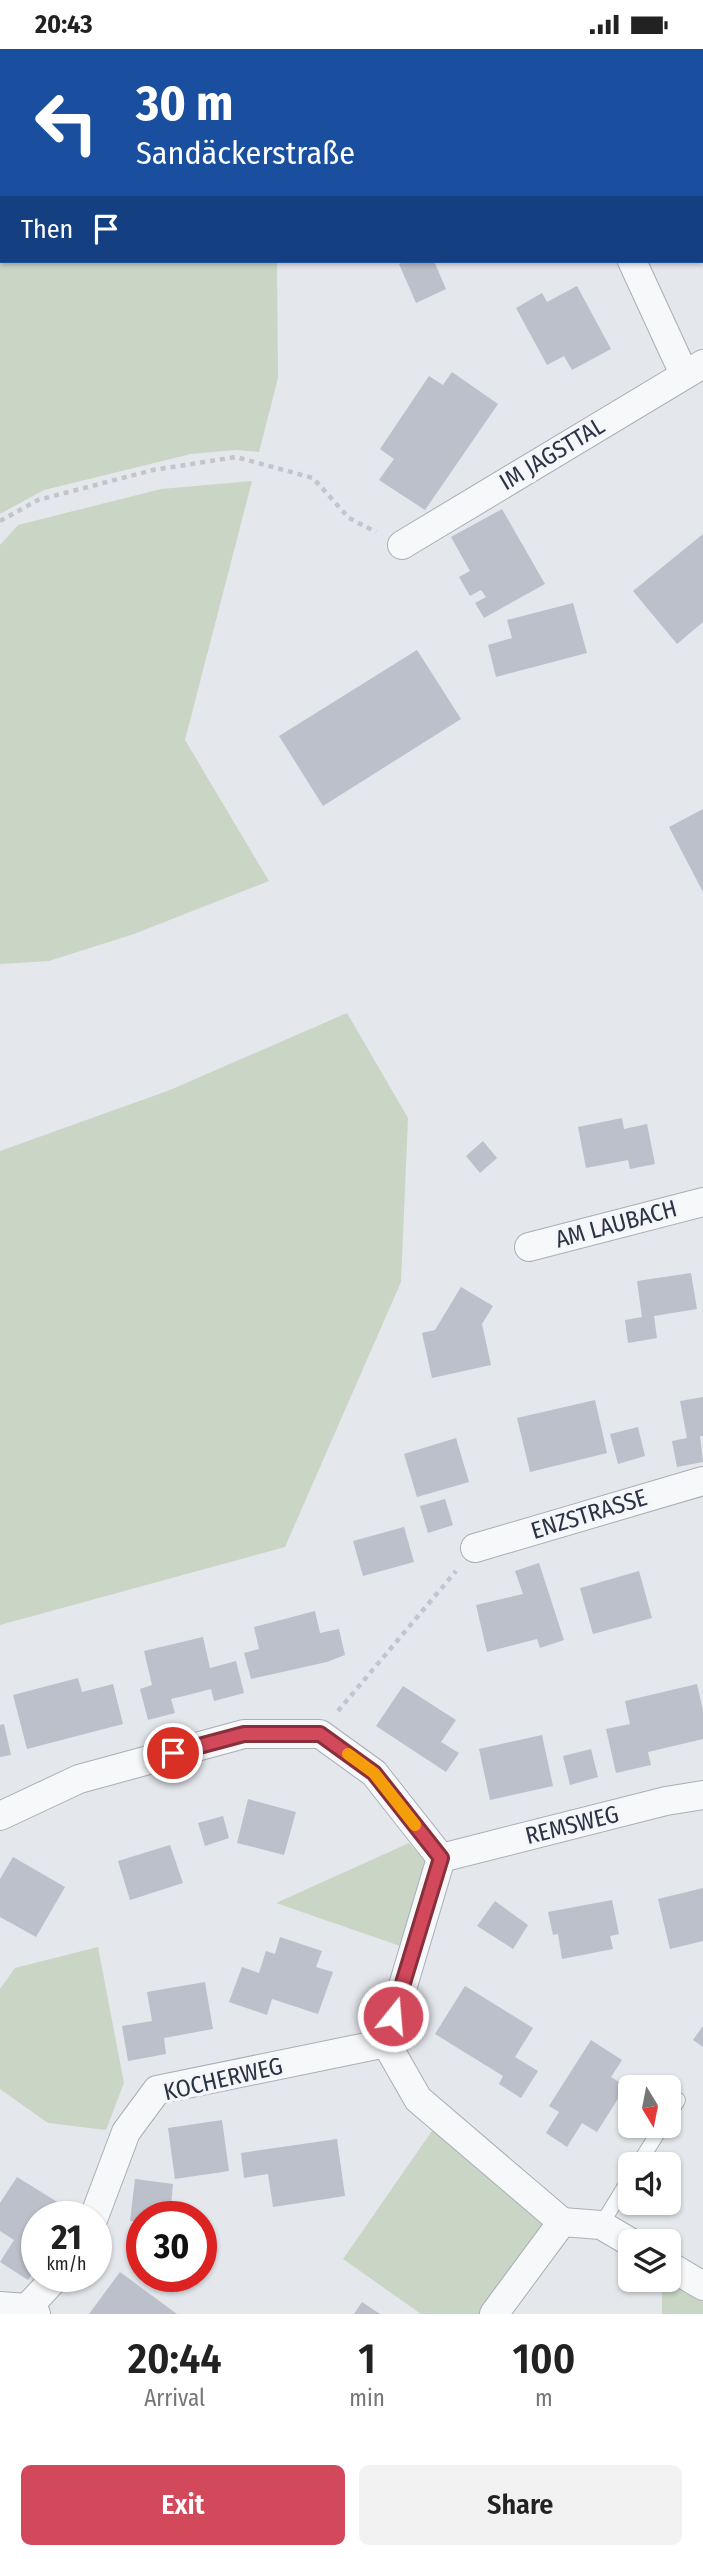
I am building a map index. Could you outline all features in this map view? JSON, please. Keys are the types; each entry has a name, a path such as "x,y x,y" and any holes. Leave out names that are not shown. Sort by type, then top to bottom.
{"street":[{"path":"633,263 694,369"},
{"name":"IM JAGSTTAL","path":"402,545 694,369"},
{"name":"AM LAUBACH","path":"529,1247 703,1202"},
{"name":"ENZSTRASSE","path":"475,1548 703,1481"},
{"path":"0,1816 79,1779 244,1734 320,1734 374,1773 441,1858 386,2043 418,2099 562,2222 601,2225 618,2235"},
{"name":"REMSWEG","path":"441,1858 666,1801 703,1795"},
{"name":"KOCHERWEG","path":"100,2201 126,2132 157,2090 386,2043"},
{"path":"494,2314 562,2222"},
{"path":"681,2273 703,2286"},
{"path":"21,2309 40,2292"}],"lane":[{"path":"601,2225 618,2197"}],"path":[{"path":"0,521 38,500 153,470 236,457 313,478 349,518 402,545"},
{"path":"320,1734 475,1548"}],"green space":[{"path":"0,263 277,263 278,378 259,452 236,450 191,454 44,490 0,514"},
{"path":"252,481 185,740 269,881 134,934 49,961 0,964 0,545 18,525 161,489"},
{"path":"347,1013 408,1118 401,1282 285,1547 0,1625 0,1151 170,1090"},
{"path":"409,1843 426,1862 403,1947 276,1903"},
{"path":"98,1947 124,2083 106,2130 48,2123 0,2089 0,1989 15,1968"},
{"path":"434,2128 552,2222 484,2314 421,2314 343,2259"},
{"path":"681,2290 703,2302 703,2314 662,2314 662,2292"}],"building":[{"path":"435,263 446,289 416,303 399,264"},
{"path":"577,286 611,349 572,370 564,356 547,365 516,308 542,293 547,302"},
{"path":"452,372 498,404 425,510 379,480 394,459 380,449 429,376 443,385"},
{"path":"502,509 545,584 484,618 475,603 486,597 481,590 470,596 459,577 470,571 451,537"},
{"path":"703,534 703,622 677,644 633,591"},
{"path":"573,603 587,653 496,677 488,645 512,638 507,620"},
{"path":"417,650 461,719 323,806 279,736"},
{"path":"703,809 703,892 669,827"},
{"path":"622,1118 624,1129 647,1124 655,1164 630,1169 628,1160 586,1168 578,1127"},
{"path":"483,1141 497,1158 480,1173 466,1156"},
{"path":"691,1273 697,1309 654,1316 657,1338 628,1343 625,1320 642,1317 637,1281"},
{"path":"461,1287 493,1306 482,1324 491,1365 432,1378 422,1333 435,1330"},
{"path":"703,1397 703,1436 700,1436 703,1462 677,1467 672,1441 687,1438 680,1401"},
{"path":"595,1400 607,1453 530,1472 517,1418"},
{"path":"638,1427 645,1456 618,1464 610,1434"},
{"path":"456,1438 469,1482 417,1497 404,1454"},
{"path":"445,1499 453,1525 428,1533 420,1506"},
{"path":"404,1527 414,1562 363,1576 353,1541"},
{"path":"539,1563 564,1640 540,1648 537,1639 487,1652 476,1605 523,1594 515,1571"},
{"path":"639,1571 652,1618 593,1634 580,1588"},
{"path":"315,1611 320,1633 339,1629 345,1655 327,1662 251,1679 244,1653 259,1649 254,1627"},
{"path":"203,1637 210,1668 236,1661 244,1693 214,1701 211,1689 171,1699 175,1713 148,1720 140,1689 152,1685 144,1651"},
{"path":"78,1678 82,1692 113,1684 123,1724 27,1749 13,1695"},
{"path":"697,1684 703,1710 703,1739 648,1752 651,1765 616,1773 606,1729 630,1724 625,1701"},
{"path":"403,1686 456,1720 441,1742 459,1753 446,1772 376,1726"},
{"path":"4,1724 11,1755 0,1757 0,1725"},
{"path":"542,1735 553,1786 490,1800 479,1749"},
{"path":"591,1749 598,1777 570,1785 563,1756"},
{"path":"248,1799 296,1812 284,1855 237,1843"},
{"path":"223,1816 229,1838 205,1846 198,1823"},
{"path":"170,1845 183,1883 130,1900 118,1861"},
{"path":"13,1857 65,1887 36,1937 0,1917 0,1879"},
{"path":"703,1888 703,1941 670,1949 658,1899"},
{"path":"612,1900 619,1934 610,1936 613,1949 562,1959 558,1934 553,1935 548,1912"},
{"path":"495,1901 528,1925 513,1949 477,1926"},
{"path":"280,1937 322,1951 316,1967 333,1972 318,2014 272,1999 267,2015 229,2002 242,1967 259,1973 266,1951 275,1954"},
{"path":"205,1982 213,2029 164,2038 166,2054 128,2061 122,2026 152,2021 147,1992"},
{"path":"465,1986 533,2028 515,2057 538,2071 521,2098 499,2084 503,2076 435,2034"},
{"path":"703,2026 703,2047 693,2040"},
{"path":"591,2040 622,2060 611,2077 618,2081 618,2099 597,2132 582,2123 567,2147 546,2133 559,2112 549,2106"},
{"path":"222,2120 229,2171 175,2179 168,2128"},
{"path":"337,2139 345,2196 273,2207 268,2174 244,2178 241,2153"},
{"path":"17,2177 56,2201 21,2201 21,2276 0,2262 14,2240 0,2231 0,2203"},
{"path":"135,2179 173,2184 171,2201 132,2201"},
{"path":"120,2272 126,2276 126,2292 147,2292 177,2314 89,2314 105,2292 112,2292 112,2283"},
{"path":"362,2302 380,2314 354,2314"}],"slow traffic":[{"path":"348,1754 374,1773 415,1825"}],"route":[{"path":"173,1753 244,1734 320,1734 374,1773 441,1858 393,2016"}]}
